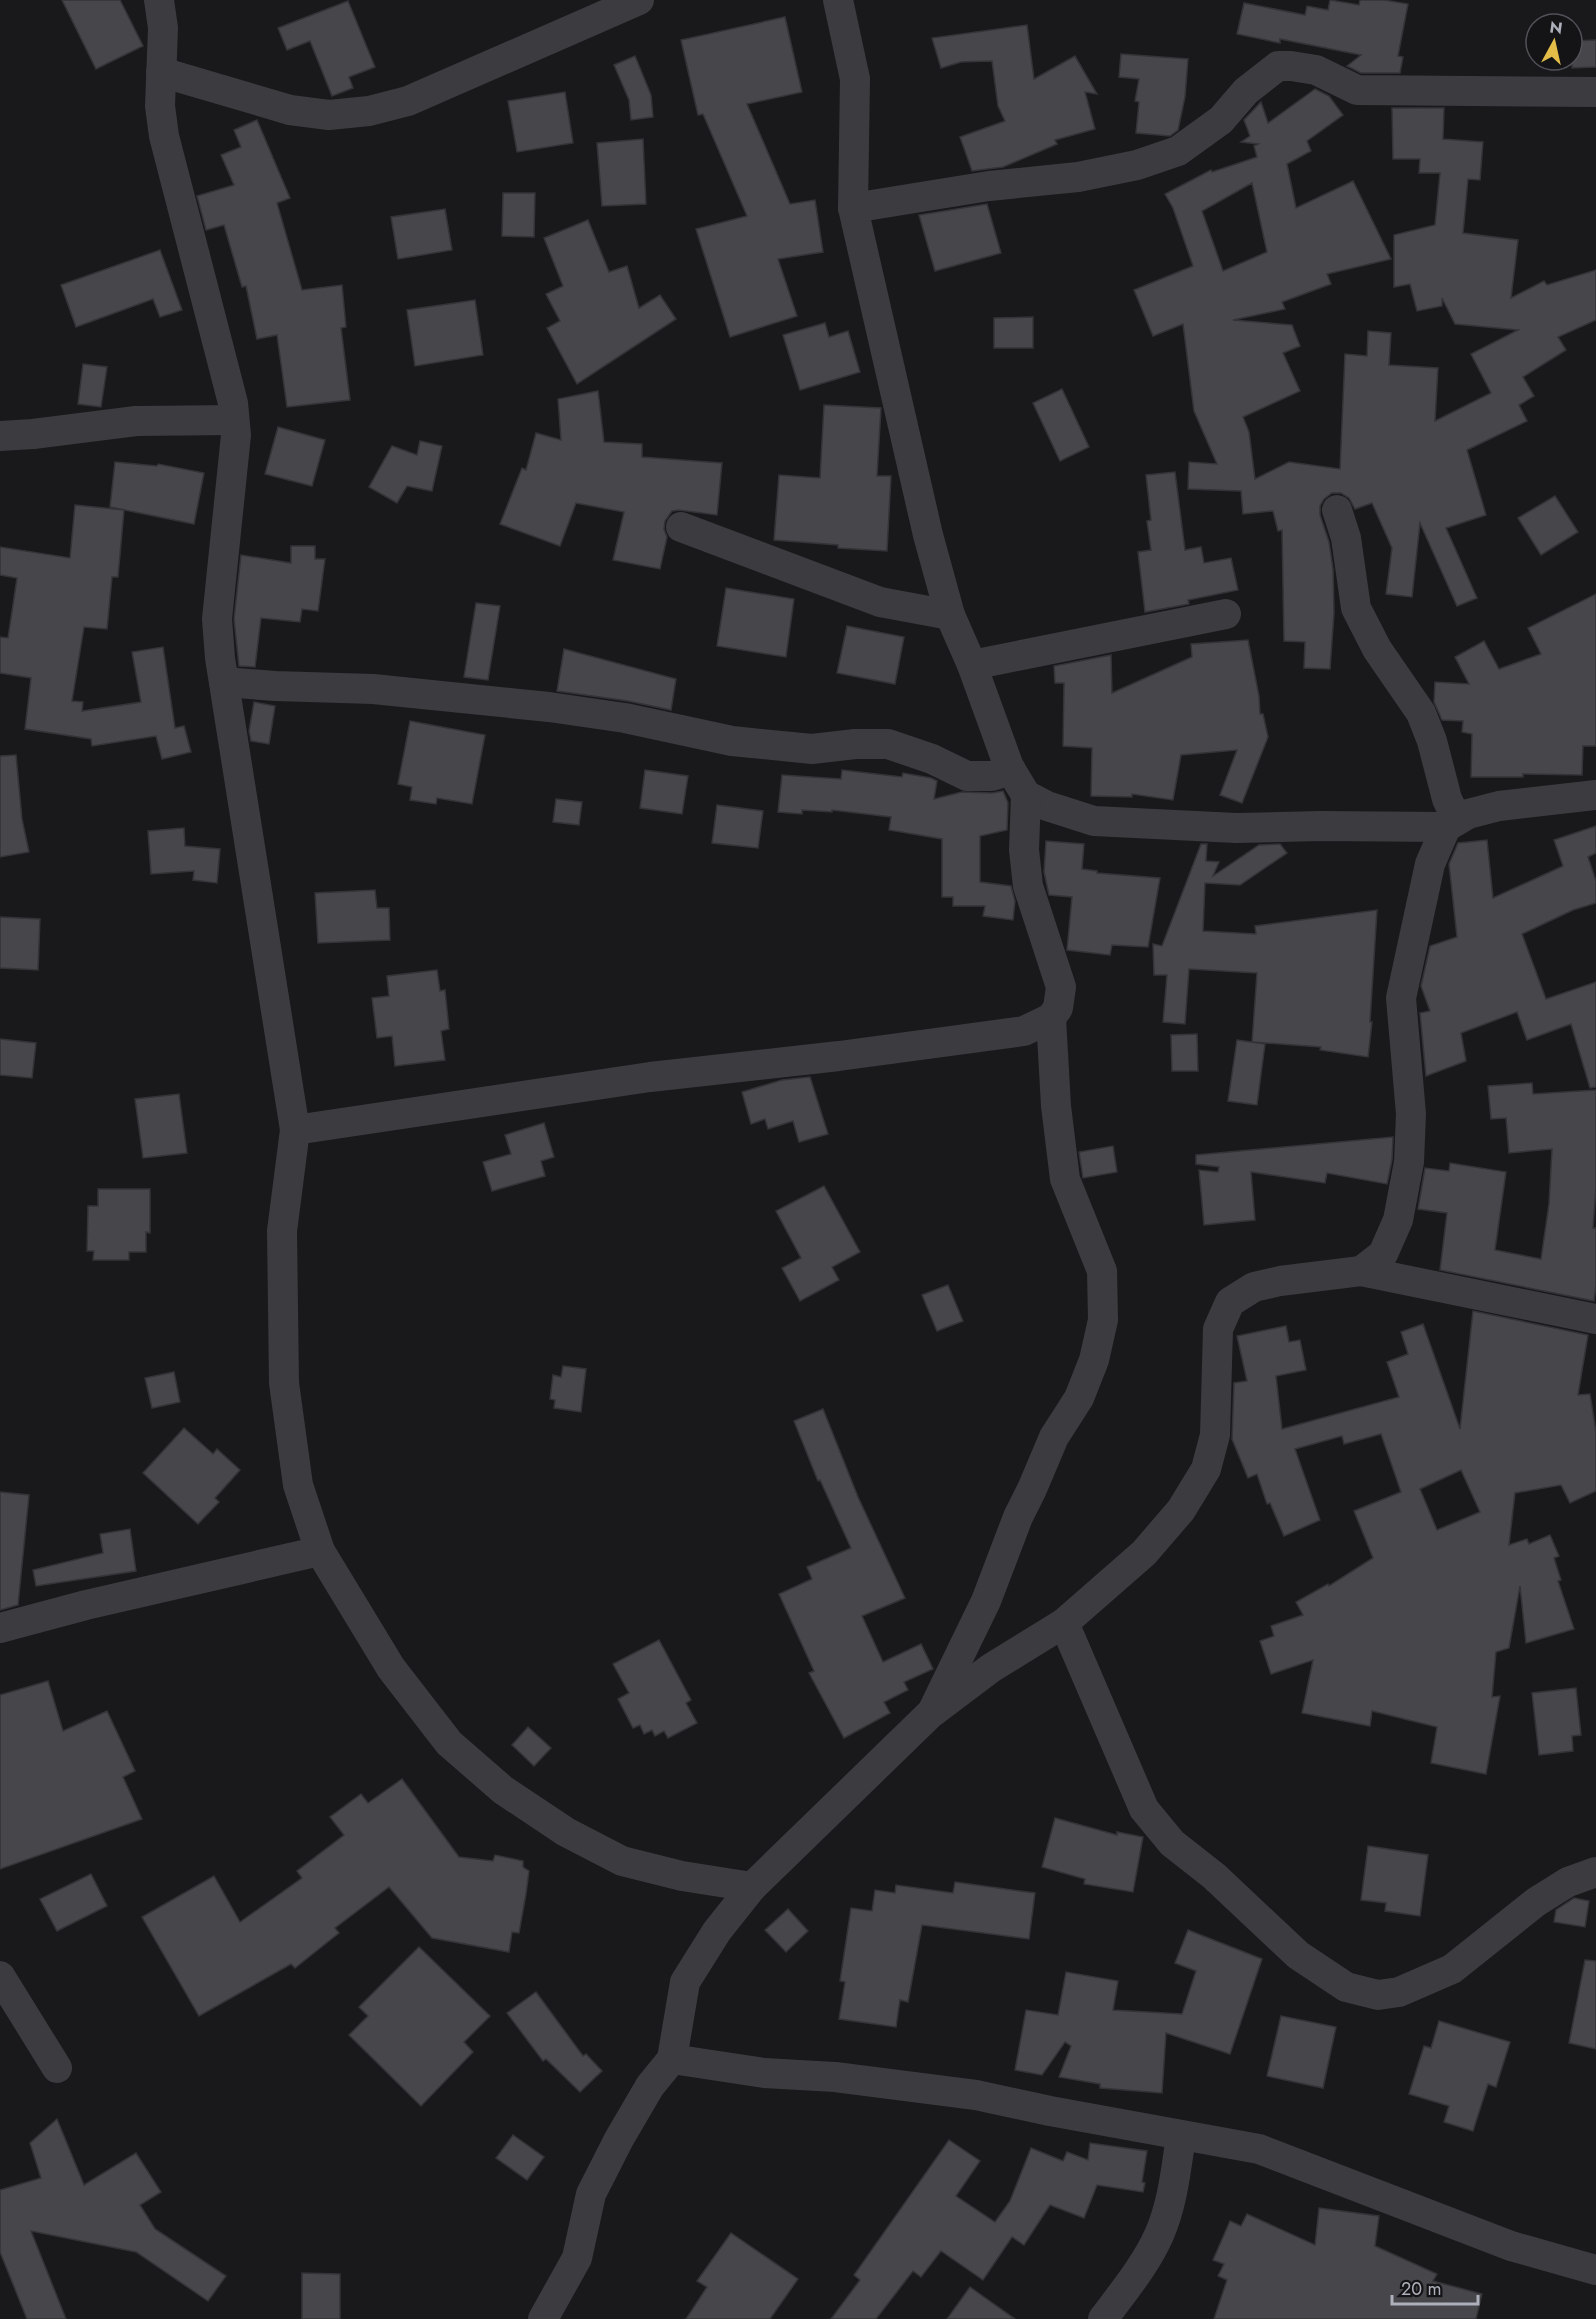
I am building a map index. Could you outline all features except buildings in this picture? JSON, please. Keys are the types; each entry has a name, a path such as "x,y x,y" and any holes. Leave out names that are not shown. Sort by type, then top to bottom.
{"street":[{"path":"159,0 163,28 160,106 164,136 233,403 236,435 217,619 224,682 295,1130 282,1231 284,1383 298,1485 320,1551 391,1668 449,1743 502,1790 567,1833 622,1861 682,1876 752,1887"},
{"path":"161,72 290,110 329,115 369,111 408,101 598,20 639,0"},
{"path":"295,1130 651,1077 839,1056 1024,1031 1050,1018 1058,1008 1062,987 1028,886 1019,783 950,615 928,535 853,208 855,79 838,0"},
{"path":"853,208 989,186 1078,177 1137,165 1178,151 1221,120 1246,91 1278,66 1316,70 1357,90 1596,92"},
{"path":"0,436 136,421 234,420"},
{"path":"1337,510 1346,538 1356,608 1377,649 1421,713 1432,741 1452,823"},
{"path":"681,527 880,602 950,615"},
{"path":"972,665 1226,614"},
{"path":"224,682 373,689 549,707 625,718 732,741 812,749 855,744 888,744 932,759 967,776 981,778 992,776 1019,783 1047,806 1094,821 1236,828 1452,823"},
{"path":"1361,1271 1383,1254 1398,1220 1409,1162 1411,1114 1401,998 1430,864 1452,823 1468,813 1499,806 1596,795"},
{"path":"930,1714 986,1601 1018,1517 1054,1437 1079,1398 1094,1360 1102,1320 1102,1271 1065,1179 1056,1106 1050,1018"},
{"path":"543,2319 577,2258 591,2194 650,2086 672,2059 685,1982 717,1931 752,1887 930,1714 991,1668 1064,1623 1144,1554 1181,1510 1206,1469 1215,1435 1218,1329 1230,1302 1254,1287 1280,1281 1361,1271 1596,1319"},
{"path":"0,1628 86,1605 320,1551"},
{"path":"1064,1623 1144,1809 1172,1843 1214,1876 1298,1955 1346,1987 1378,1995 1399,1992 1452,1969 1536,1902 1568,1882 1596,1872"},
{"path":"0,1976 57,2068"},
{"path":"672,2059 764,2073 835,2077 976,2095 1258,2149 1511,2246 1596,2270"},
{"path":"1103,2319 1145,2262 1159,2234 1172,2197 1181,2136"}]}
